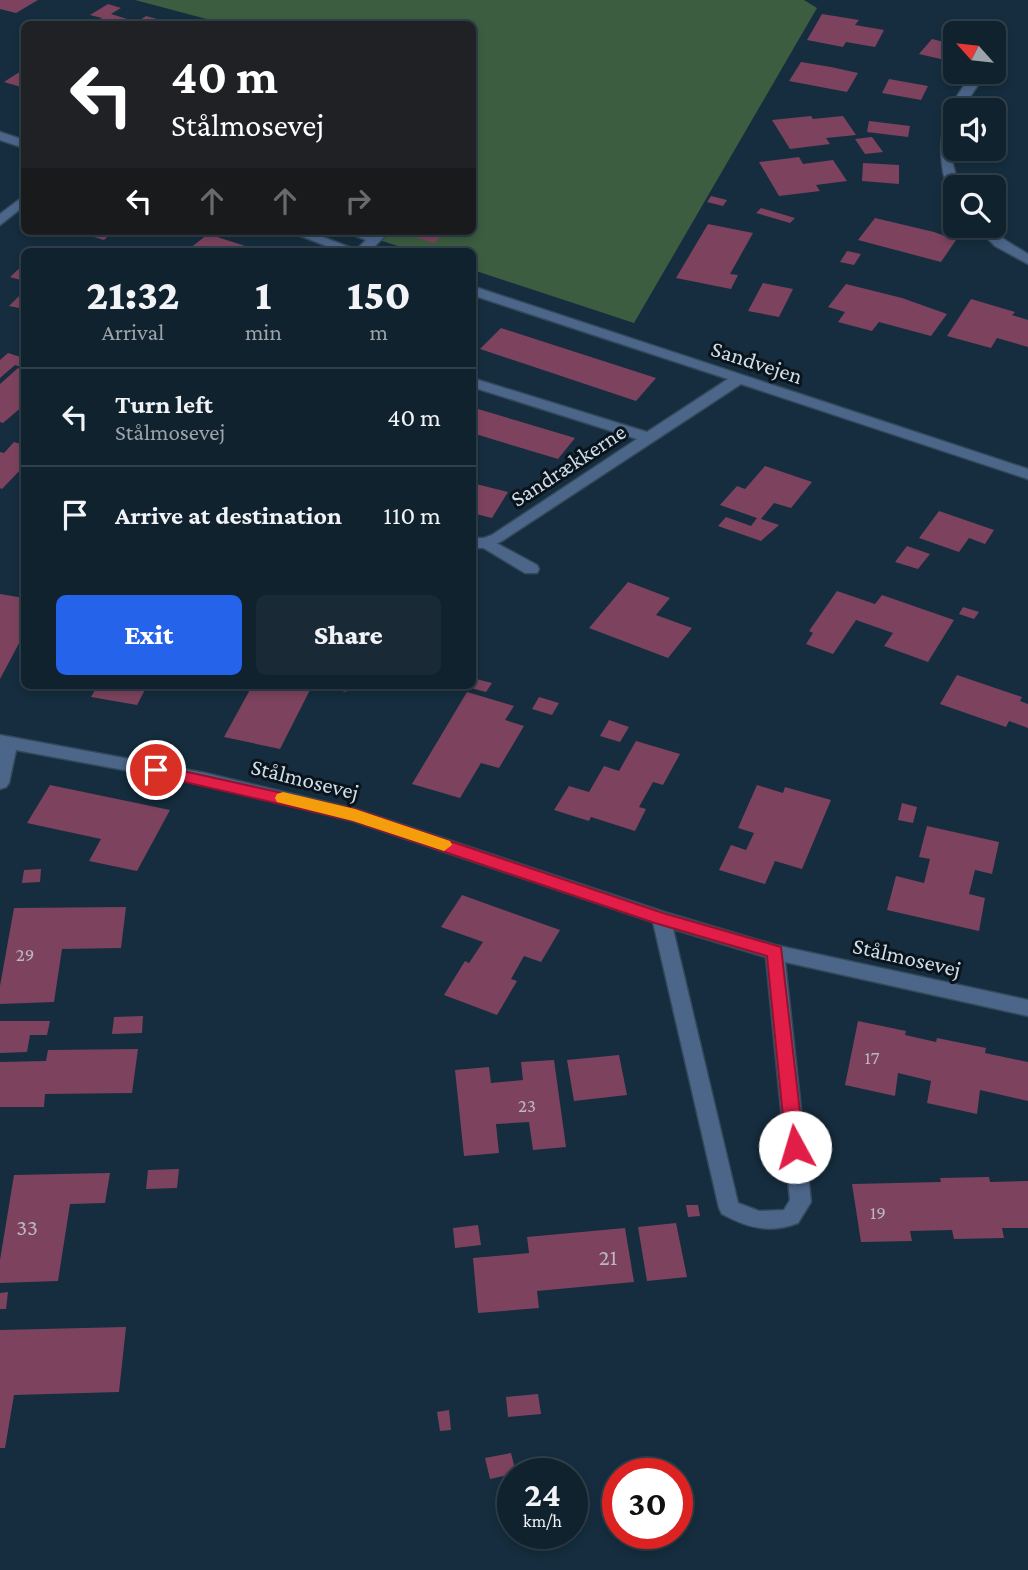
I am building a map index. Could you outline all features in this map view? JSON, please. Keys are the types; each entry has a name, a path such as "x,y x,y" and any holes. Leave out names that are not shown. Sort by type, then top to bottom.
{"street":[{"path":"950,175 946,160 951,120 970,84"},
{"path":"0,136 21,143"},
{"path":"0,221 21,203"},
{"path":"306,235 346,248"},
{"path":"363,248 379,235"},
{"path":"994,238 1028,260"},
{"name":"Sandvejen","path":"476,291 1028,474"},
{"name":"Sandrækkerne","path":"480,543 650,438 737,379"},
{"name":"Sandrækkerne","path":"476,383 650,438"},
{"path":"480,543 531,569"},
{"name":"Stålmosevej","path":"0,783 4,742 205,779 355,815 661,918 775,952 1028,1008"},
{"path":"661,918 729,1208 749,1219 772,1223 791,1217 801,1202 775,952"}],"green space":[{"path":"135,0 804,0 817,8 634,323 476,271 476,248 404,248 364,235 476,235 476,21 214,21"}],"building":[{"path":"0,0 38,0 16,13 0,9"},
{"path":"108,4 121,8 111,14 134,21 97,21 102,18 90,15"},
{"path":"822,14 859,20 855,25 884,30 875,47 846,42 843,47 807,40"},
{"path":"146,16 157,19 154,21 138,21"},
{"path":"932,39 943,42 943,60 919,54"},
{"path":"801,62 858,73 847,92 789,81"},
{"path":"21,71 21,87 4,82"},
{"path":"889,79 928,86 921,100 882,93"},
{"path":"811,116 813,119 843,116 856,135 826,138 830,144 790,149 772,120"},
{"path":"869,121 910,126 908,137 867,132"},
{"path":"872,137 883,152 865,154 855,139"},
{"path":"799,157 803,164 833,160 847,181 816,185 820,191 779,196 759,162"},
{"path":"863,163 899,165 899,184 862,181"},
{"path":"711,196 727,200 723,206 707,202"},
{"path":"761,208 795,218 790,223 756,213"},
{"path":"875,218 956,240 941,262 858,240"},
{"path":"708,224 753,233 730,274 738,275 731,289 676,278"},
{"path":"87,235 110,235 104,240"},
{"path":"207,235 211,235 252,248 190,248"},
{"path":"412,235 442,235 434,243"},
{"path":"847,251 861,254 854,265 840,262"},
{"path":"21,267 21,280 10,277"},
{"path":"763,283 793,289 779,317 748,311"},
{"path":"846,284 902,298 947,314 931,336 879,322 872,331 838,322 845,312 828,307"},
{"path":"21,294 21,308 9,306"},
{"path":"971,299 1015,312 1012,315 1028,320 1028,347 997,338 991,348 947,336"},
{"path":"501,328 656,378 636,401 480,349"},
{"path":"8,353 21,357 21,367 15,365 0,378 0,360"},
{"path":"18,368 21,369 21,408 3,423 0,422 0,384"},
{"path":"478,409 575,438 558,459 476,434"},
{"path":"14,442 21,444 21,469 2,489 0,452 4,453"},
{"path":"765,466 812,482 791,508 774,503 761,519 779,525 761,541 718,526 726,517 751,526 757,518 720,505 737,486 745,489"},
{"path":"476,484 508,492 492,518 476,514"},
{"path":"939,511 994,530 985,544 969,538 959,552 919,538"},
{"path":"907,546 930,554 918,569 895,562"},
{"path":"628,582 670,598 656,615 692,628 668,658 589,628"},
{"path":"837,591 875,604 882,595 954,620 928,662 884,646 893,633 856,620 833,654 806,644 813,633 809,631"},
{"path":"0,594 21,598 21,640 0,679"},
{"path":"963,607 979,612 974,619 959,614"},
{"path":"957,675 1022,697 1020,701 1028,704 1028,728 1009,721 1006,727 940,704"},
{"path":"476,679 492,683 486,692 475,689"},
{"path":"95,689 145,689 137,705 91,697"},
{"path":"250,689 310,689 280,749 224,737"},
{"path":"467,692 514,706 505,720 524,726 499,768 481,763 460,798 412,784"},
{"path":"539,697 559,703 552,715 532,709"},
{"path":"609,720 629,727 620,742 600,736"},
{"path":"636,741 680,754 663,785 653,782 639,807 646,809 635,831 591,817 589,821 554,810 569,786 589,792 604,766 619,771"},
{"path":"50,785 170,810 137,871 89,861 101,839 27,823"},
{"path":"757,785 783,793 785,787 831,800 802,869 775,861 765,884 719,870 731,845 746,850 754,833 738,828"},
{"path":"902,803 917,807 913,823 898,820"},
{"path":"927,826 999,842 992,874 975,870 969,894 985,898 979,931 887,910 896,876 924,883 930,859 919,857"},
{"path":"41,869 40,882 22,883 24,870"},
{"path":"462,895 560,930 541,962 524,956 511,979 517,981 497,1015 444,995 465,961 469,963 483,942 441,927"},
{"path":"126,907 121,948 62,949 54,1002 0,1004 0,986 14,908"},
{"path":"143,1016 142,1033 112,1034 114,1017"},
{"path":"0,1021 50,1021 47,1035 30,1035 27,1052 0,1053"},
{"path":"858,1021 906,1031 905,1035 936,1042 937,1038 986,1048 985,1053 1028,1062 1028,1101 980,1090 977,1114 927,1103 931,1081 898,1073 895,1096 845,1085"},
{"path":"138,1049 132,1093 45,1094 44,1107 0,1107 0,1062 46,1061 48,1050"},
{"path":"619,1055 627,1095 574,1101 567,1060"},
{"path":"554,1060 566,1147 533,1150 529,1122 496,1124 499,1153 464,1156 455,1070 489,1067 491,1083 523,1080 521,1062"},
{"path":"179,1169 177,1188 146,1189 148,1170"},
{"path":"110,1173 105,1203 70,1204 58,1281 0,1283 0,1260 14,1175"},
{"path":"989,1177 990,1182 1028,1181 1028,1228 1002,1228 1004,1238 954,1239 952,1230 910,1231 912,1241 861,1242 852,1184 941,1182 940,1178"},
{"path":"686,1205 698,1205 700,1216 688,1217"},
{"path":"676,1223 687,1277 647,1281 638,1227"},
{"path":"478,1225 481,1245 455,1248 453,1228"},
{"path":"625,1228 634,1282 537,1291 539,1308 478,1313 473,1258 529,1253 527,1237"},
{"path":"8,1292 6,1309 0,1309 0,1293"},
{"path":"126,1327 119,1392 14,1395 5,1448 0,1448 0,1330"},
{"path":"538,1394 541,1414 508,1417 506,1397"},
{"path":"449,1410 451,1430 440,1431 437,1412"},
{"path":"511,1453 512,1458 497,1458 497,1477 490,1479 485,1458"}],"slow traffic":[{"path":"283,798 355,815 444,845"}],"route":[{"path":"156,770 355,815 661,918 775,952 795,1147"}]}
